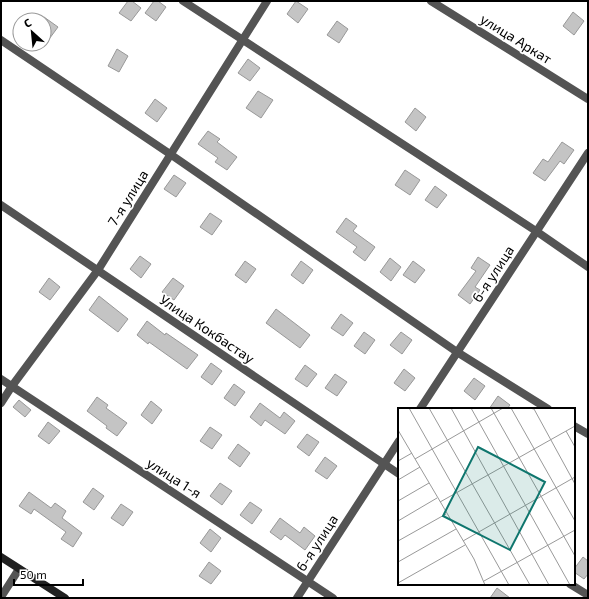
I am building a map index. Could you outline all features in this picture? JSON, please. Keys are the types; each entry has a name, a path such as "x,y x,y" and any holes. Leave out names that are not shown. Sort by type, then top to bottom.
{"street":[{"path":"184,1 588,266"},
{"name":"7-я улица","path":"1,403 98,270 267,1"},
{"name":"улица Аркат","path":"431,1 588,99"},
{"path":"1,40 170,154 457,352 546,408"},
{"name":"6-я улица","path":"421,408 588,153"},
{"name":"Улица Кокбастау","path":"1,205 398,473"},
{"name":"улица 1-я","path":"1,379 333,598"},
{"path":"575,427 588,434"},
{"name":"6-я улица","path":"296,598 308,582 398,443"},
{"path":"1,557 65,598"},
{"path":"1,597 19,569"},
{"path":"572,585 588,595"}],"building":[{"path":"128,1 132,1 141,8 131,21 119,13"},
{"path":"154,1 158,1 166,7 156,21 145,13"},
{"path":"296,1 308,9 298,23 287,14"},
{"path":"573,12 584,21 574,35 563,26"},
{"path":"337,21 348,29 339,43 327,35"},
{"path":"52,23 58,27 52,35"},
{"path":"117,49 128,56 119,72 108,66"},
{"path":"248,59 260,68 250,81 238,73"},
{"path":"258,91 273,100 261,118 246,108"},
{"path":"155,99 167,108 157,122 145,113"},
{"path":"415,108 426,117 416,131 405,122"},
{"path":"208,131 220,139 217,142 237,157 227,170 215,162 218,158 198,144"},
{"path":"562,142 574,150 564,164 560,161 545,181 533,173 543,159 548,162"},
{"path":"405,170 420,180 410,195 395,185"},
{"path":"174,175 186,183 176,197 164,189"},
{"path":"435,186 447,195 437,208 425,200"},
{"path":"210,213 222,221 212,235 200,227"},
{"path":"346,218 357,226 353,231 375,247 365,261 353,252 357,247 336,232"},
{"path":"140,256 151,264 141,278 130,269"},
{"path":"478,257 490,265 475,287 480,290 470,304 458,295 476,271 471,268"},
{"path":"390,258 401,267 391,281 380,272"},
{"path":"245,261 256,269 246,283 235,275"},
{"path":"301,261 313,270 303,284 291,275"},
{"path":"413,261 425,270 415,283 403,275"},
{"path":"49,278 60,287 50,300 39,292"},
{"path":"173,278 184,286 174,300 162,292"},
{"path":"99,296 128,319 118,332 89,310"},
{"path":"276,309 310,335 300,348 266,323"},
{"path":"341,314 353,323 343,336 331,328"},
{"path":"147,321 165,335 166,333 198,355 187,369 149,342 148,344 137,335"},
{"path":"364,332 375,340 365,354 354,346"},
{"path":"401,332 412,340 402,354 390,345"},
{"path":"211,363 222,371 212,385 201,377"},
{"path":"305,365 317,374 307,387 295,379"},
{"path":"404,369 415,378 405,391 394,383"},
{"path":"335,374 347,382 337,396 325,388"},
{"path":"474,378 485,386 475,400 464,391"},
{"path":"234,384 245,392 235,406 224,398"},
{"path":"498,396 510,405 508,408 490,408"},
{"path":"97,397 108,405 106,408 127,423 117,436 106,428 107,426 87,411"},
{"path":"19,400 31,410 25,417 13,407"},
{"path":"151,401 162,410 152,424 141,415"},
{"path":"260,403 280,418 284,412 295,421 285,434 265,420 261,426 250,417"},
{"path":"48,422 60,431 49,444 38,436"},
{"path":"210,427 222,435 212,449 200,441"},
{"path":"307,434 319,442 309,456 297,447"},
{"path":"238,444 250,453 240,467 228,458"},
{"path":"325,457 337,466 327,479 315,471"},
{"path":"220,483 232,491 222,505 210,496"},
{"path":"93,488 104,496 94,510 83,502"},
{"path":"29,492 51,508 55,503 66,511 62,518 82,533 73,547 61,539 66,532 34,509 31,514 19,506"},
{"path":"250,502 262,510 252,524 240,515"},
{"path":"121,504 133,512 123,526 111,518"},
{"path":"280,518 300,533 304,527 315,536 305,550 285,535 281,540 270,532"},
{"path":"210,529 221,538 211,552 200,543"},
{"path":"583,557 588,561 588,574 584,579 575,573 575,568"},
{"path":"209,562 221,571 211,584 199,576"},
{"path":"497,588 510,598 490,598"}]}
